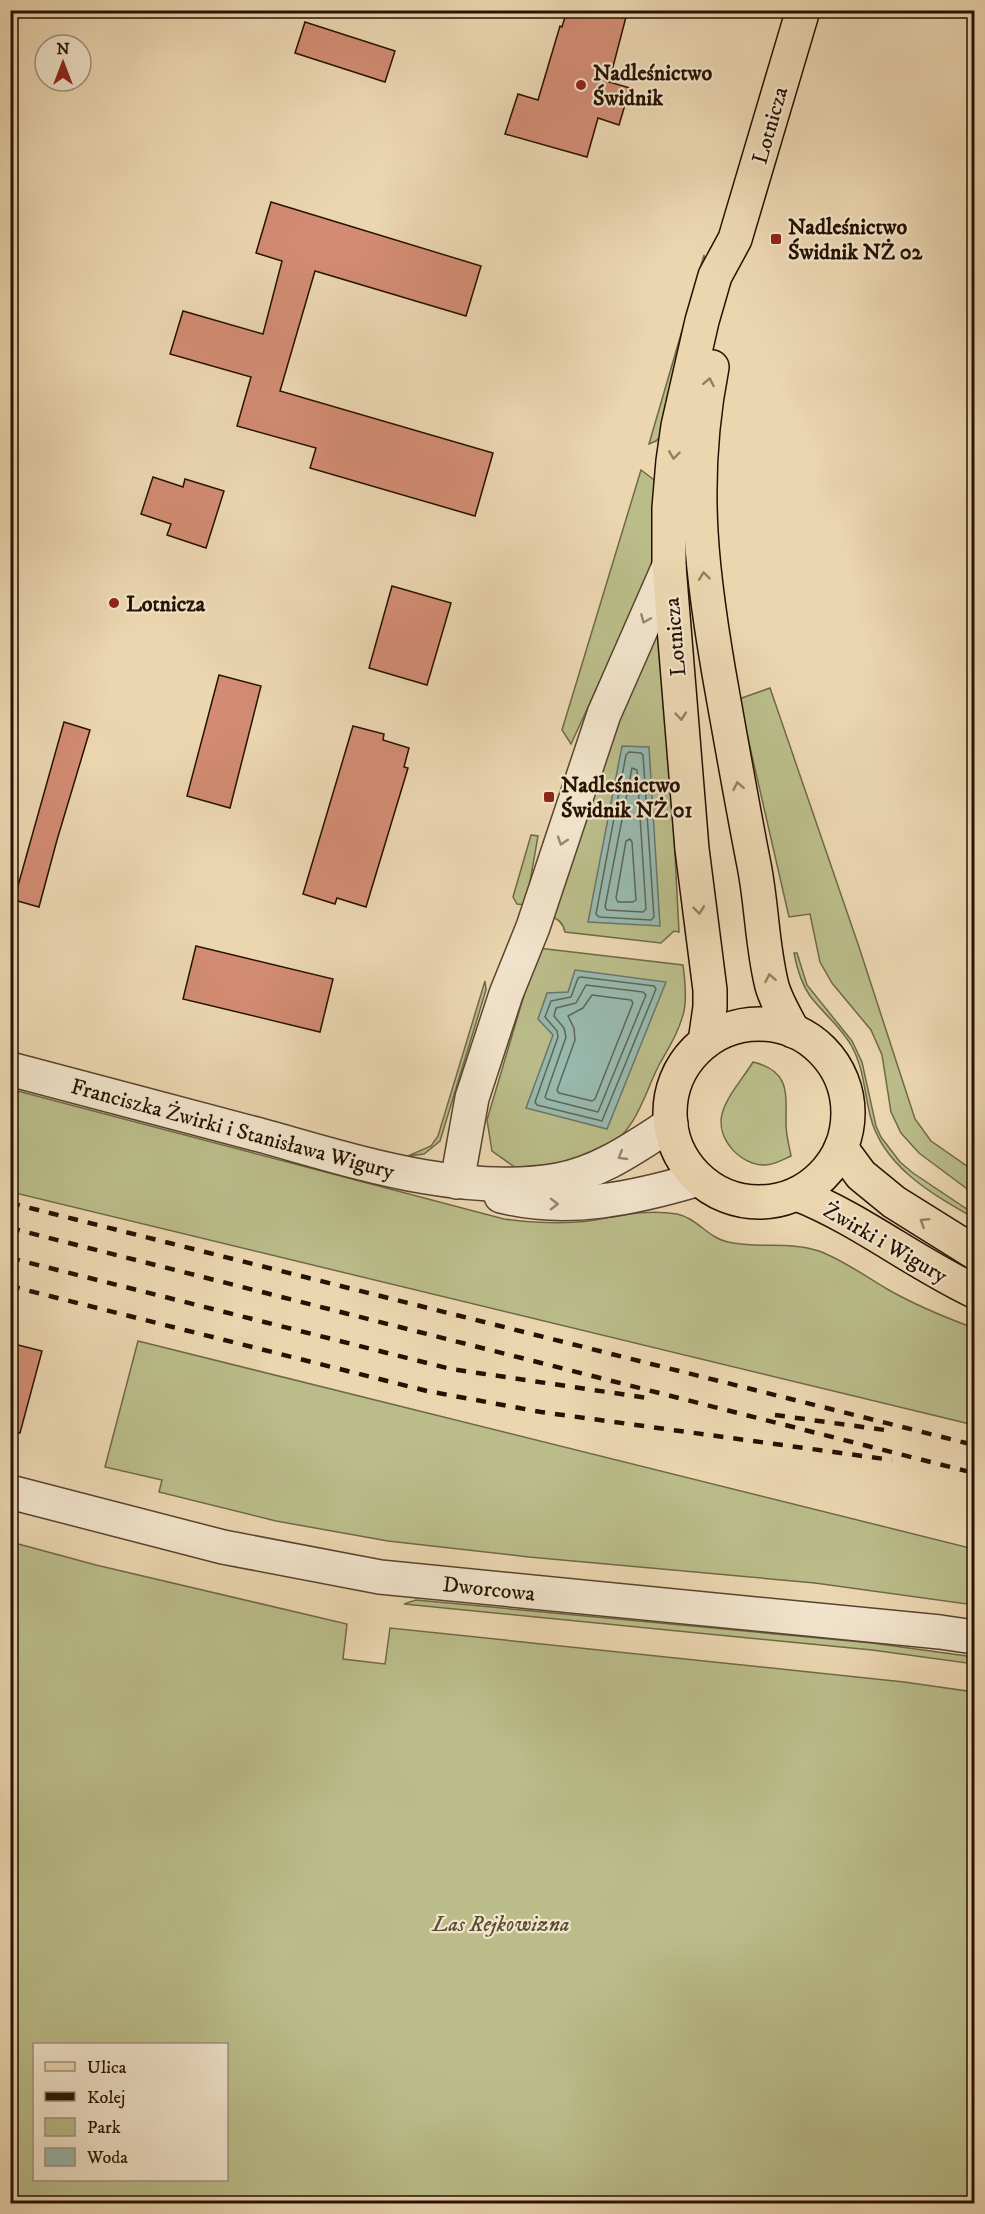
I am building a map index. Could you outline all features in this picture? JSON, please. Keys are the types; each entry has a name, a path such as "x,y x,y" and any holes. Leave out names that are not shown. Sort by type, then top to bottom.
{"main road":[{"name":"Lotnicza","path":"705,1042 710,990 692,849 669,566 669,508 678,426 690,366 715,276 735,239 803,10"},
{"name":"Lotnicza","path":"735,239 732,278 720,324 702,429 699,506 701,558 735,771 760,902 769,972 773,989 793,1031"},
{"path":"763,1025 793,1031 822,1051 833,1064 841,1079 848,1114 841,1148 823,1175 797,1194 772,1201 746,1201 721,1194 699,1179 680,1154 670,1124 670,1105 677,1079 686,1062 705,1042 723,1032 743,1026 763,1025"},
{"name":"Żwirki i Wigury","path":"841,1148 861,1175 894,1202 975,1252"},
{"name":"Żwirki i Wigury","path":"797,1194 842,1215 929,1268 975,1291"}],"street":[{"path":"457,1182 472,1098 518,963 533,927 604,714 669,566"},
{"name":"Franciszka Żwirki i Stanisława Wigury","path":"10,1069 390,1170 457,1182"},
{"path":"457,1182 521,1183 558,1180 611,1162 670,1124"},
{"path":"457,1182 508,1198 542,1204 561,1204 618,1199 699,1179"},
{"name":"Dworcowa","path":"10,1492 223,1547 380,1577 975,1637"}],"green space":[{"path":"704,255 705,262 661,436 649,444"},
{"path":"641,470 657,482 654,554 647,579 571,744 562,730"},
{"path":"654,624 663,625 679,932 674,931 661,943 565,932 560,922 551,916 602,762"},
{"path":"770,688 915,1119 931,1141 974,1171 974,1194 919,1153 901,1133 891,1112 882,1055 871,1030 832,983 820,962 810,914 789,917 739,699"},
{"path":"531,835 538,836 526,905 517,904 513,897"},
{"path":"538,948 683,965 685,1006 677,1033 638,1111 625,1132 616,1141 594,1153 573,1160 516,1168 492,1151 487,1120"},
{"path":"794,953 797,953 807,985 852,1041 862,1062 876,1126 881,1137 900,1162 974,1214 974,1218 911,1177 885,1149 870,1115 861,1071 851,1045 807,991"},
{"path":"485,981 486,990 440,1141 424,1154 408,1156 431,1146 438,1136"},
{"path":"753,1062 774,1071 780,1077 785,1093 786,1128 791,1156 768,1165 747,1161 732,1149 726,1141 721,1123 727,1101"},
{"path":"10,1089 504,1219 572,1223 636,1213 677,1214 728,1242 796,1246 819,1251 908,1300 974,1328 974,1425 11,1192"},
{"path":"138,1341 974,1549 974,1605 815,1583 529,1557 388,1541 276,1521 159,1492 162,1480 105,1467"},
{"name":"Las Rejkowizna","path":"11,1542 96,1565 347,1624 343,1659 385,1664 390,1628 904,1682 974,1692 974,2203 11,2203"},
{"path":"416,1600 872,1643 974,1657 974,1664 872,1650 404,1604"}],"water":[{"path":"622,746 649,747 660,926 588,922"},
{"path":"575,970 666,982 607,1129 526,1108 553,1035 538,1019 547,993 568,992"}],"building":[{"name":"Nadleśnictwo Świdnik","path":"567,10 606,10 626,17 609,82 630,88 619,125 598,118 587,157 505,134 518,94 538,100"},
{"path":"305,22 395,51 385,82 295,53"},
{"path":"271,202 481,266 466,316 315,271 280,391 493,453 475,516 310,468 316,448 237,426 251,377 170,354 183,311 263,334 282,261 256,253"},
{"path":"153,477 183,487 185,479 224,491 206,548 167,535 171,524 141,514"},
{"path":"392,586 451,603 427,685 369,668"},
{"path":"219,675 261,686 230,808 187,796"},
{"path":"64,722 90,730 39,907 14,900"},
{"path":"353,726 384,734 383,740 409,748 404,767 408,768 366,907 337,898 335,904 303,894"},
{"path":"196,946 333,979 320,1032 183,999"},
{"path":"10,1343 42,1351 20,1433 10,1432"}],"railway":[{"path":"10,1203 974,1445"},
{"path":"10,1228 974,1473"},
{"path":"10,1258 451,1369 648,1398"},
{"path":"10,1286 427,1391 541,1412 892,1460"},
{"path":"775,1415 885,1430"}],"place":[{"name":"Nadleśnictwo Świdnik","path":"581,85"},
{"name":"Nadleśnictwo Świdnik NŻ 02","path":"776,239"},
{"name":"Lotnicza","path":"114,603"},
{"name":"Nadleśnictwo Świdnik NŻ 01","path":"549,797"}]}
